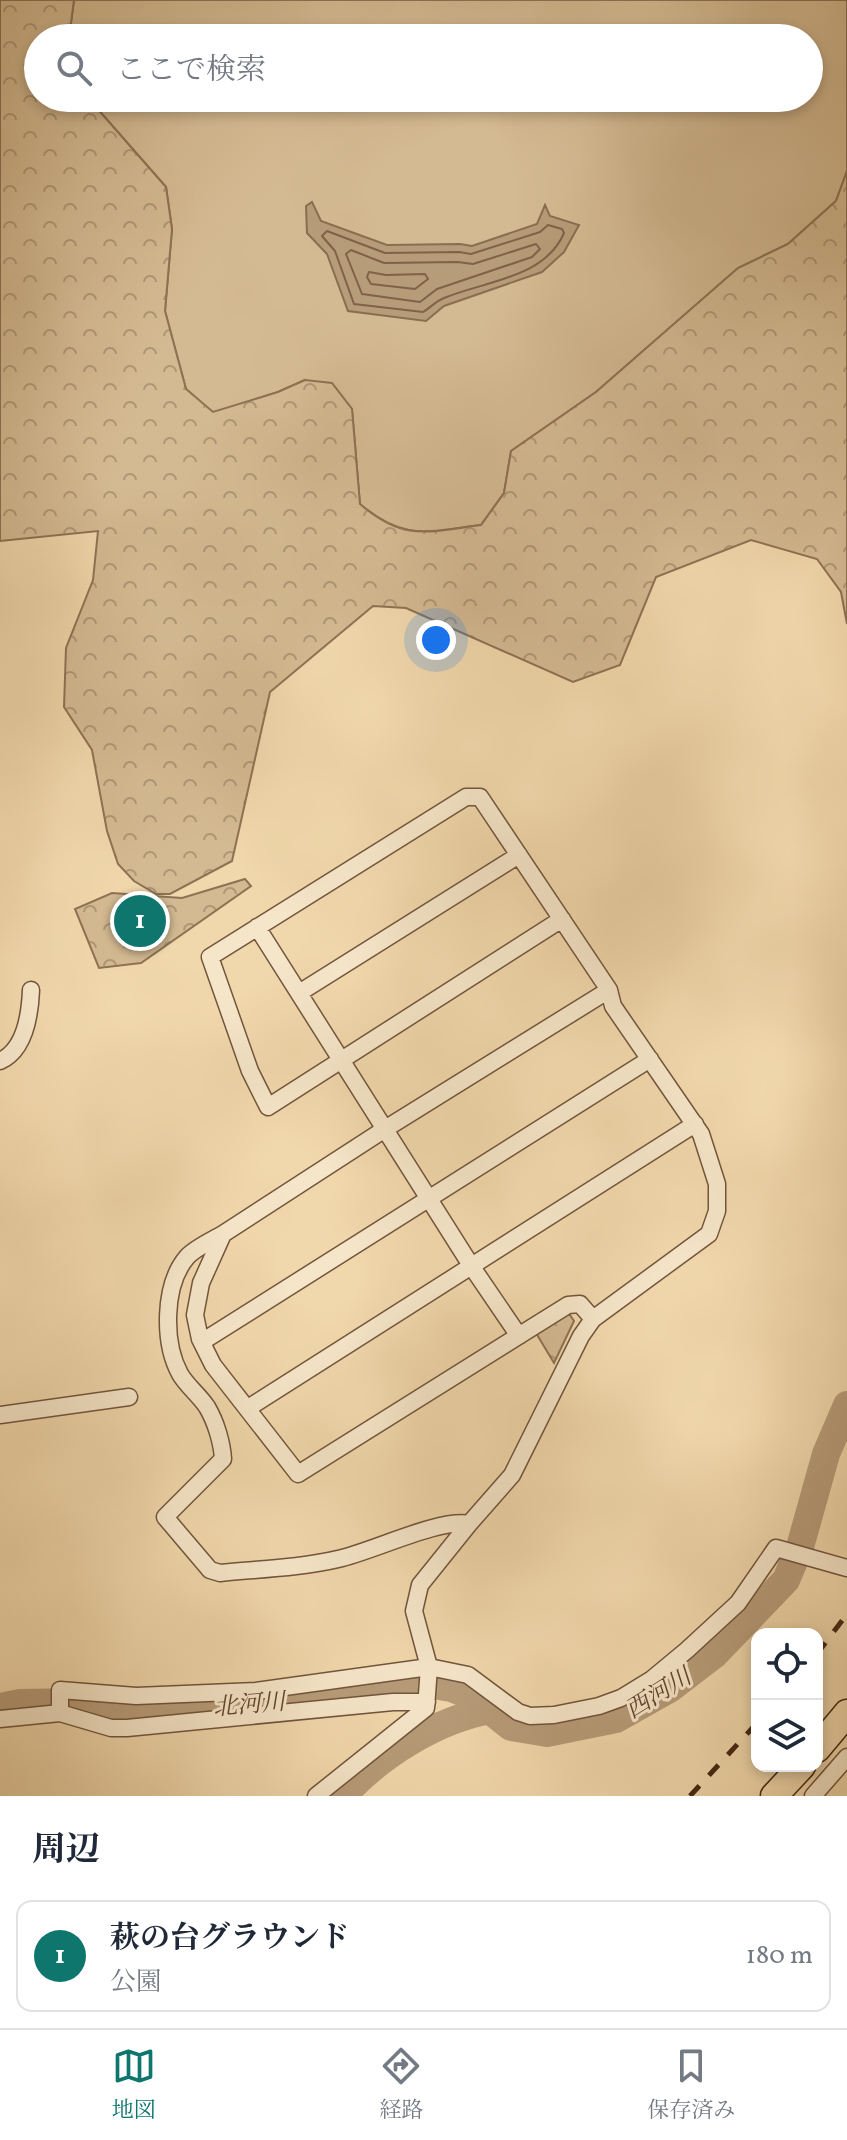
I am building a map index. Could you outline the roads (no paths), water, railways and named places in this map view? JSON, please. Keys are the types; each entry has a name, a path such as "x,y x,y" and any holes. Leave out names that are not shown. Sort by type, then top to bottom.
{"highway":[{"path":"823,1742 847,1713"},
{"path":"774,1796 796,1772"}],"street":[{"path":"316,1796 418,1716 428,1700 429,1670 414,1611 420,1585 512,1475 581,1336 593,1319 709,1234 717,1211 717,1184 695,1124 613,1006 609,990 562,919 480,797 466,797 210,957 261,1096 268,1107 562,919"},
{"path":"299,993 519,855"},
{"path":"257,927 519,1336"},
{"path":"0,1061 6,1059 21,1039 30,1014 31,990"},
{"path":"469,1524 442,1524 340,1559 220,1573 210,1570 165,1517 223,1459 222,1445 208,1409 181,1375 170,1349 166,1322 178,1271 188,1255 609,990"},
{"path":"200,1339 208,1338 650,1059"},
{"path":"248,1408 695,1124"},
{"path":"223,1234 201,1283 195,1315 200,1339 213,1365 298,1474 568,1305 580,1304 593,1319"},
{"path":"0,1415 129,1397"},
{"path":"0,1719 101,1691 136,1696 256,1691 429,1670 468,1675 518,1712 530,1716 554,1715 621,1698 652,1679 738,1603 776,1548 847,1568"},
{"path":"60,1704 111,1728 127,1728 428,1700"},
{"path":"813,1796 847,1757"}],"water":[{"path":"312,202 321,221 387,245 472,246 537,224 545,205 550,216 579,225 564,252 542,272 444,306 426,321 348,311 327,254 307,233 306,206"}],"waterway":[{"name":"西河川","path":"0,1707 20,1703 76,1702 121,1710 166,1712 239,1701 383,1691 415,1682 451,1688 472,1696 511,1727 547,1733 616,1719 671,1688 714,1655 786,1580 800,1547 826,1454 847,1405"},
{"name":"西河川","path":"343,1796 374,1767 410,1742 449,1722 490,1710"}],"railway":[{"path":"823,1646 847,1614"},
{"path":"690,1796 751,1730"}],"place":[{"name":"萩の台グラウンド","path":"140,921"}],"water label":[{"name":"北河川","path":"249,1704"}]}
